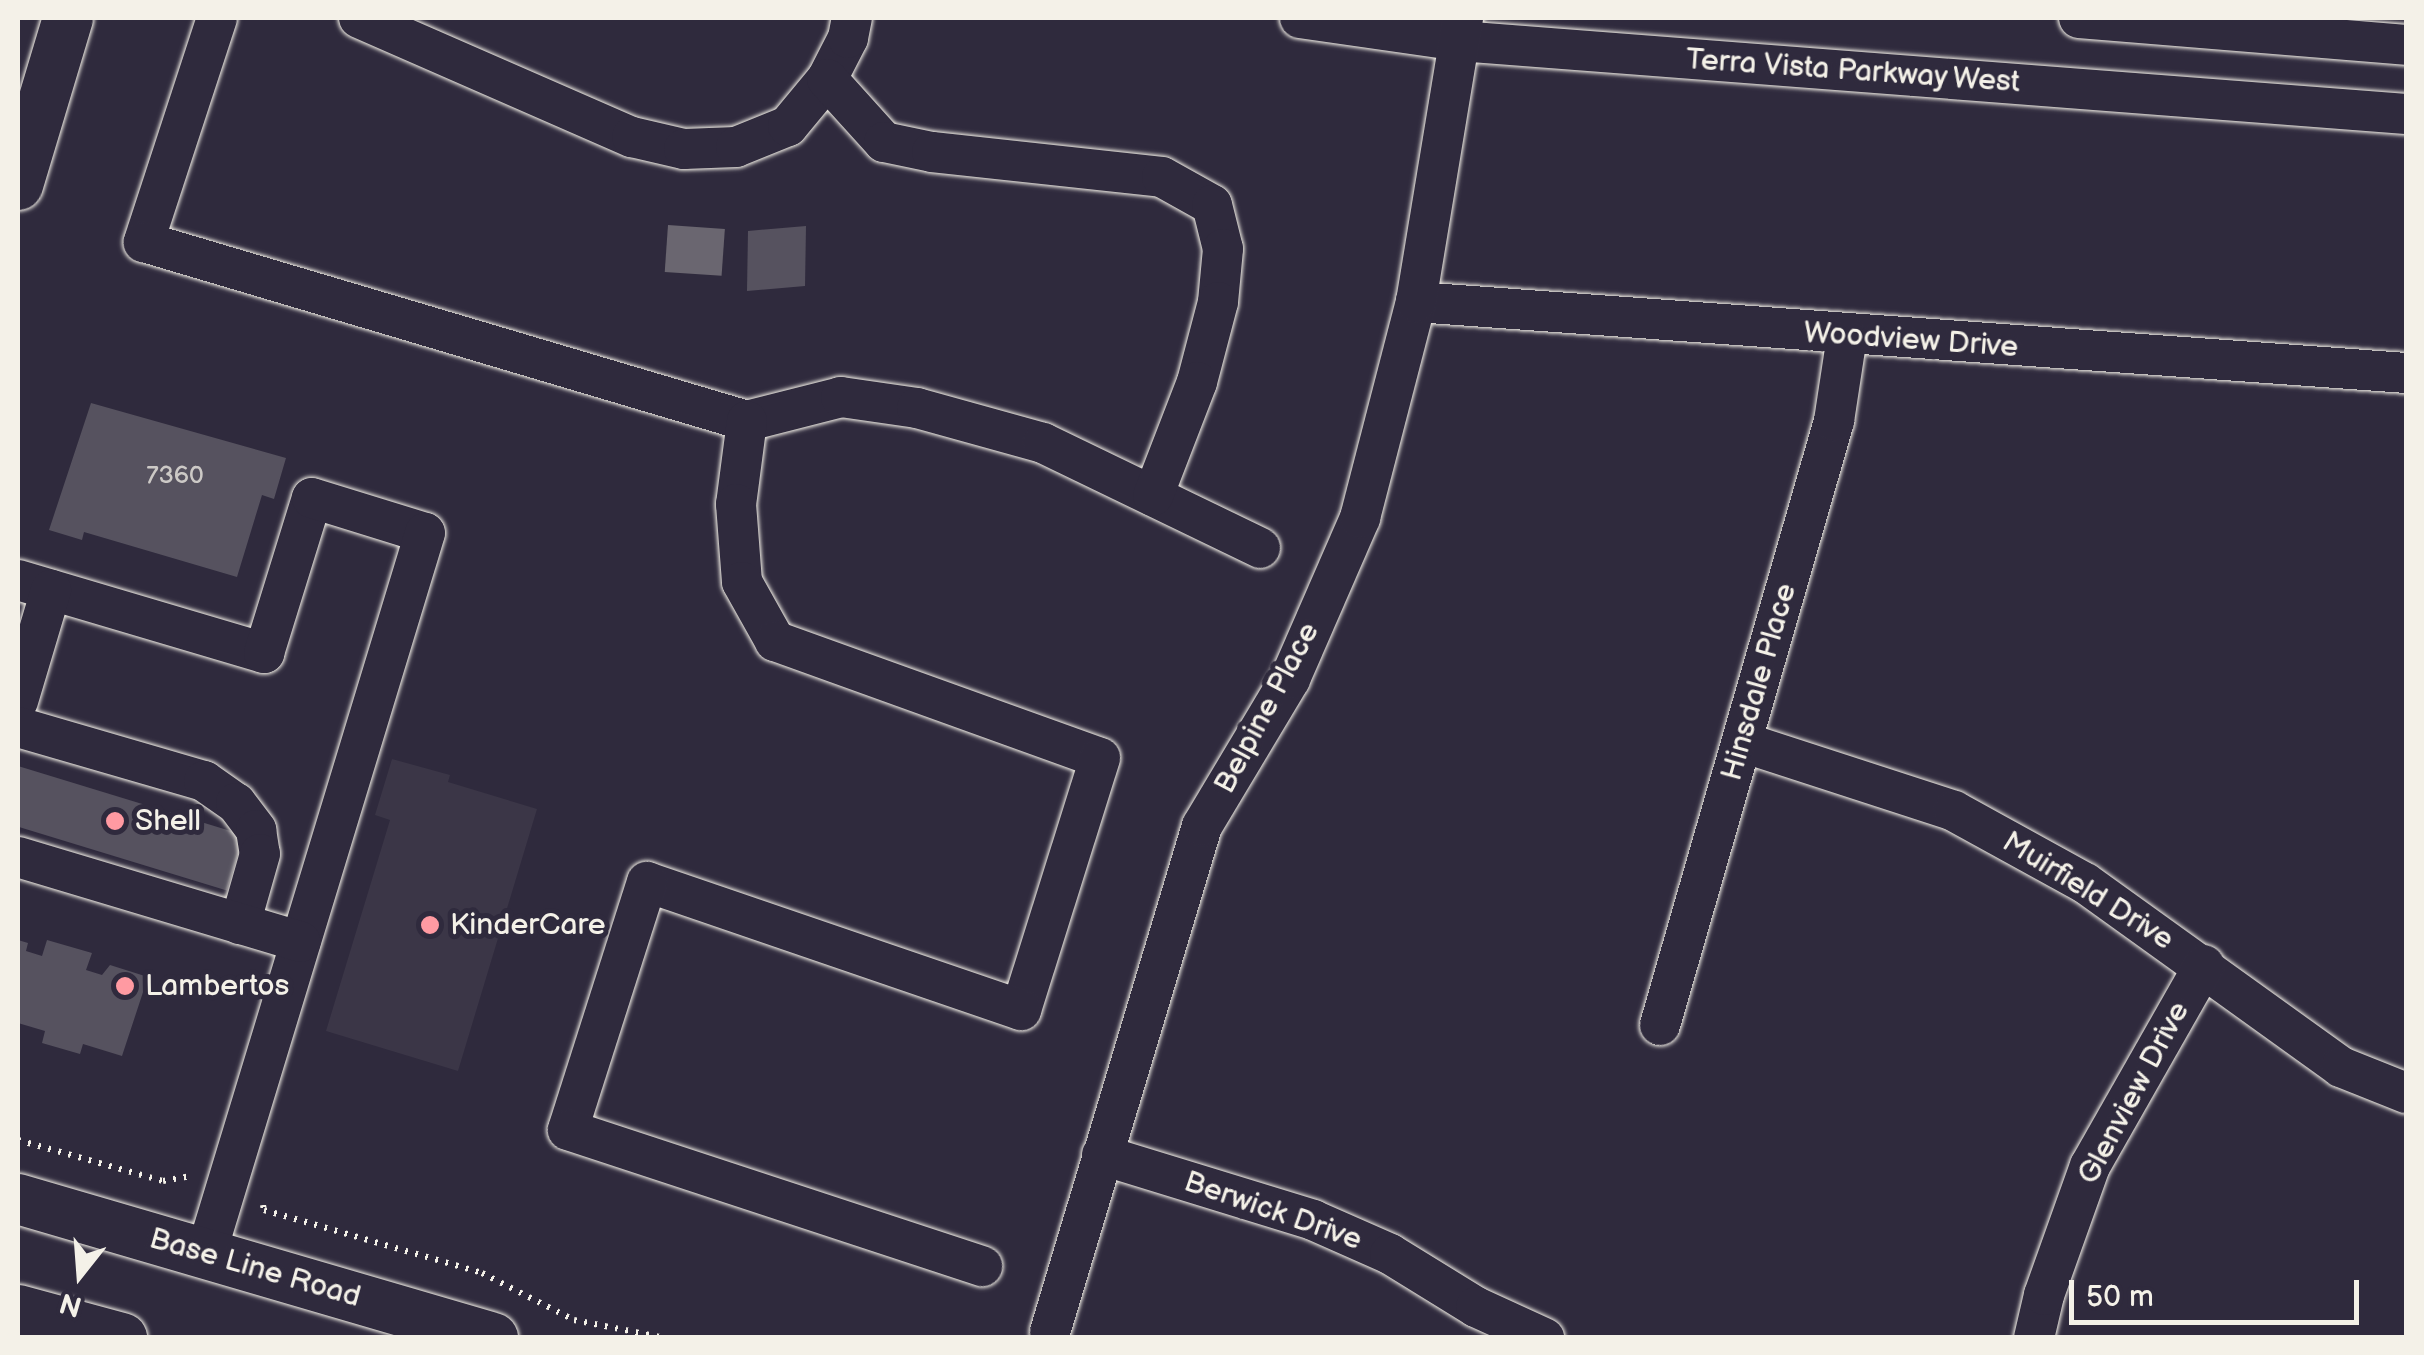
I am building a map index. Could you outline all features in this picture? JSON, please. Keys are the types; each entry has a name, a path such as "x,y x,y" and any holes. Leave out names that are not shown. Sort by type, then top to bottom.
{"main road":[{"path":"18,185 68,18"},
{"name":"Base Line Road","path":"18,1200 492,1338"},
{"path":"18,1310 122,1338"}],"street":[{"path":"217,18 144,242 747,421 841,397 917,408 1043,442 1260,548"},
{"path":"359,18 632,137 684,149 736,147 788,126 827,79 848,38 852,18"},
{"name":"Terra Vista Parkway West","path":"1300,18 2406,114"},
{"path":"2079,18 2406,45"},
{"name":"Belpine Place","path":"1050,1332 1202,826 1290,679 1360,518 1416,302 1461,29"},
{"path":"827,79 884,142 932,152 1162,178 1212,205 1223,249 1218,302 1197,382 1153,496"},
{"name":"Woodview Drive","path":"1416,302 1846,336 2406,373"},
{"name":"Hinsdale Place","path":"1660,1025 1834,421 1846,336"},
{"path":"747,421 736,504 742,582 776,641 1100,758 1021,1010 647,882 568,1130 982,1266"},
{"path":"18,701 34,585 264,653 312,498 424,532 206,1254"},
{"path":"18,727 204,780 236,803 256,830 260,854 240,924"},
{"name":"Muirfield Drive","path":"1742,742 1954,811 2085,883 2341,1066 2406,1094"},
{"path":"18,858 301,942"},
{"name":"Glenview Drive","path":"2034,1338 2044,1295 2090,1166 2204,965"},
{"name":"Berwick Drive","path":"1102,1155 1313,1220 1390,1254 1476,1307 1544,1338"}],"path":[{"path":"18,1140 163,1181 189,1176 258,1194 264,1210 482,1274 574,1320 666,1338"}],"shaded area":[{"path":"668,225 725,229 722,276 665,272"},
{"name":"KinderCare","path":"392,759 450,775 448,782 537,809 458,1071 326,1031 390,820 375,815"}],"building":[{"path":"806,226 805,286 747,291 748,231"},
{"path":"91,403 286,458 274,499 262,495 237,577 84,532 82,540 49,530"},
{"path":"18,766 244,835 227,890 18,827"},
{"path":"18,940 28,943 26,951 42,956 47,940 92,953 86,970 102,975 110,965 148,977 122,1056 83,1044 80,1054 42,1043 45,1031 18,1023"}],"place":[{"name":"Shell","path":"115,821"},
{"name":"KinderCare","path":"430,925"},
{"name":"Lambertos","path":"125,986"}]}
